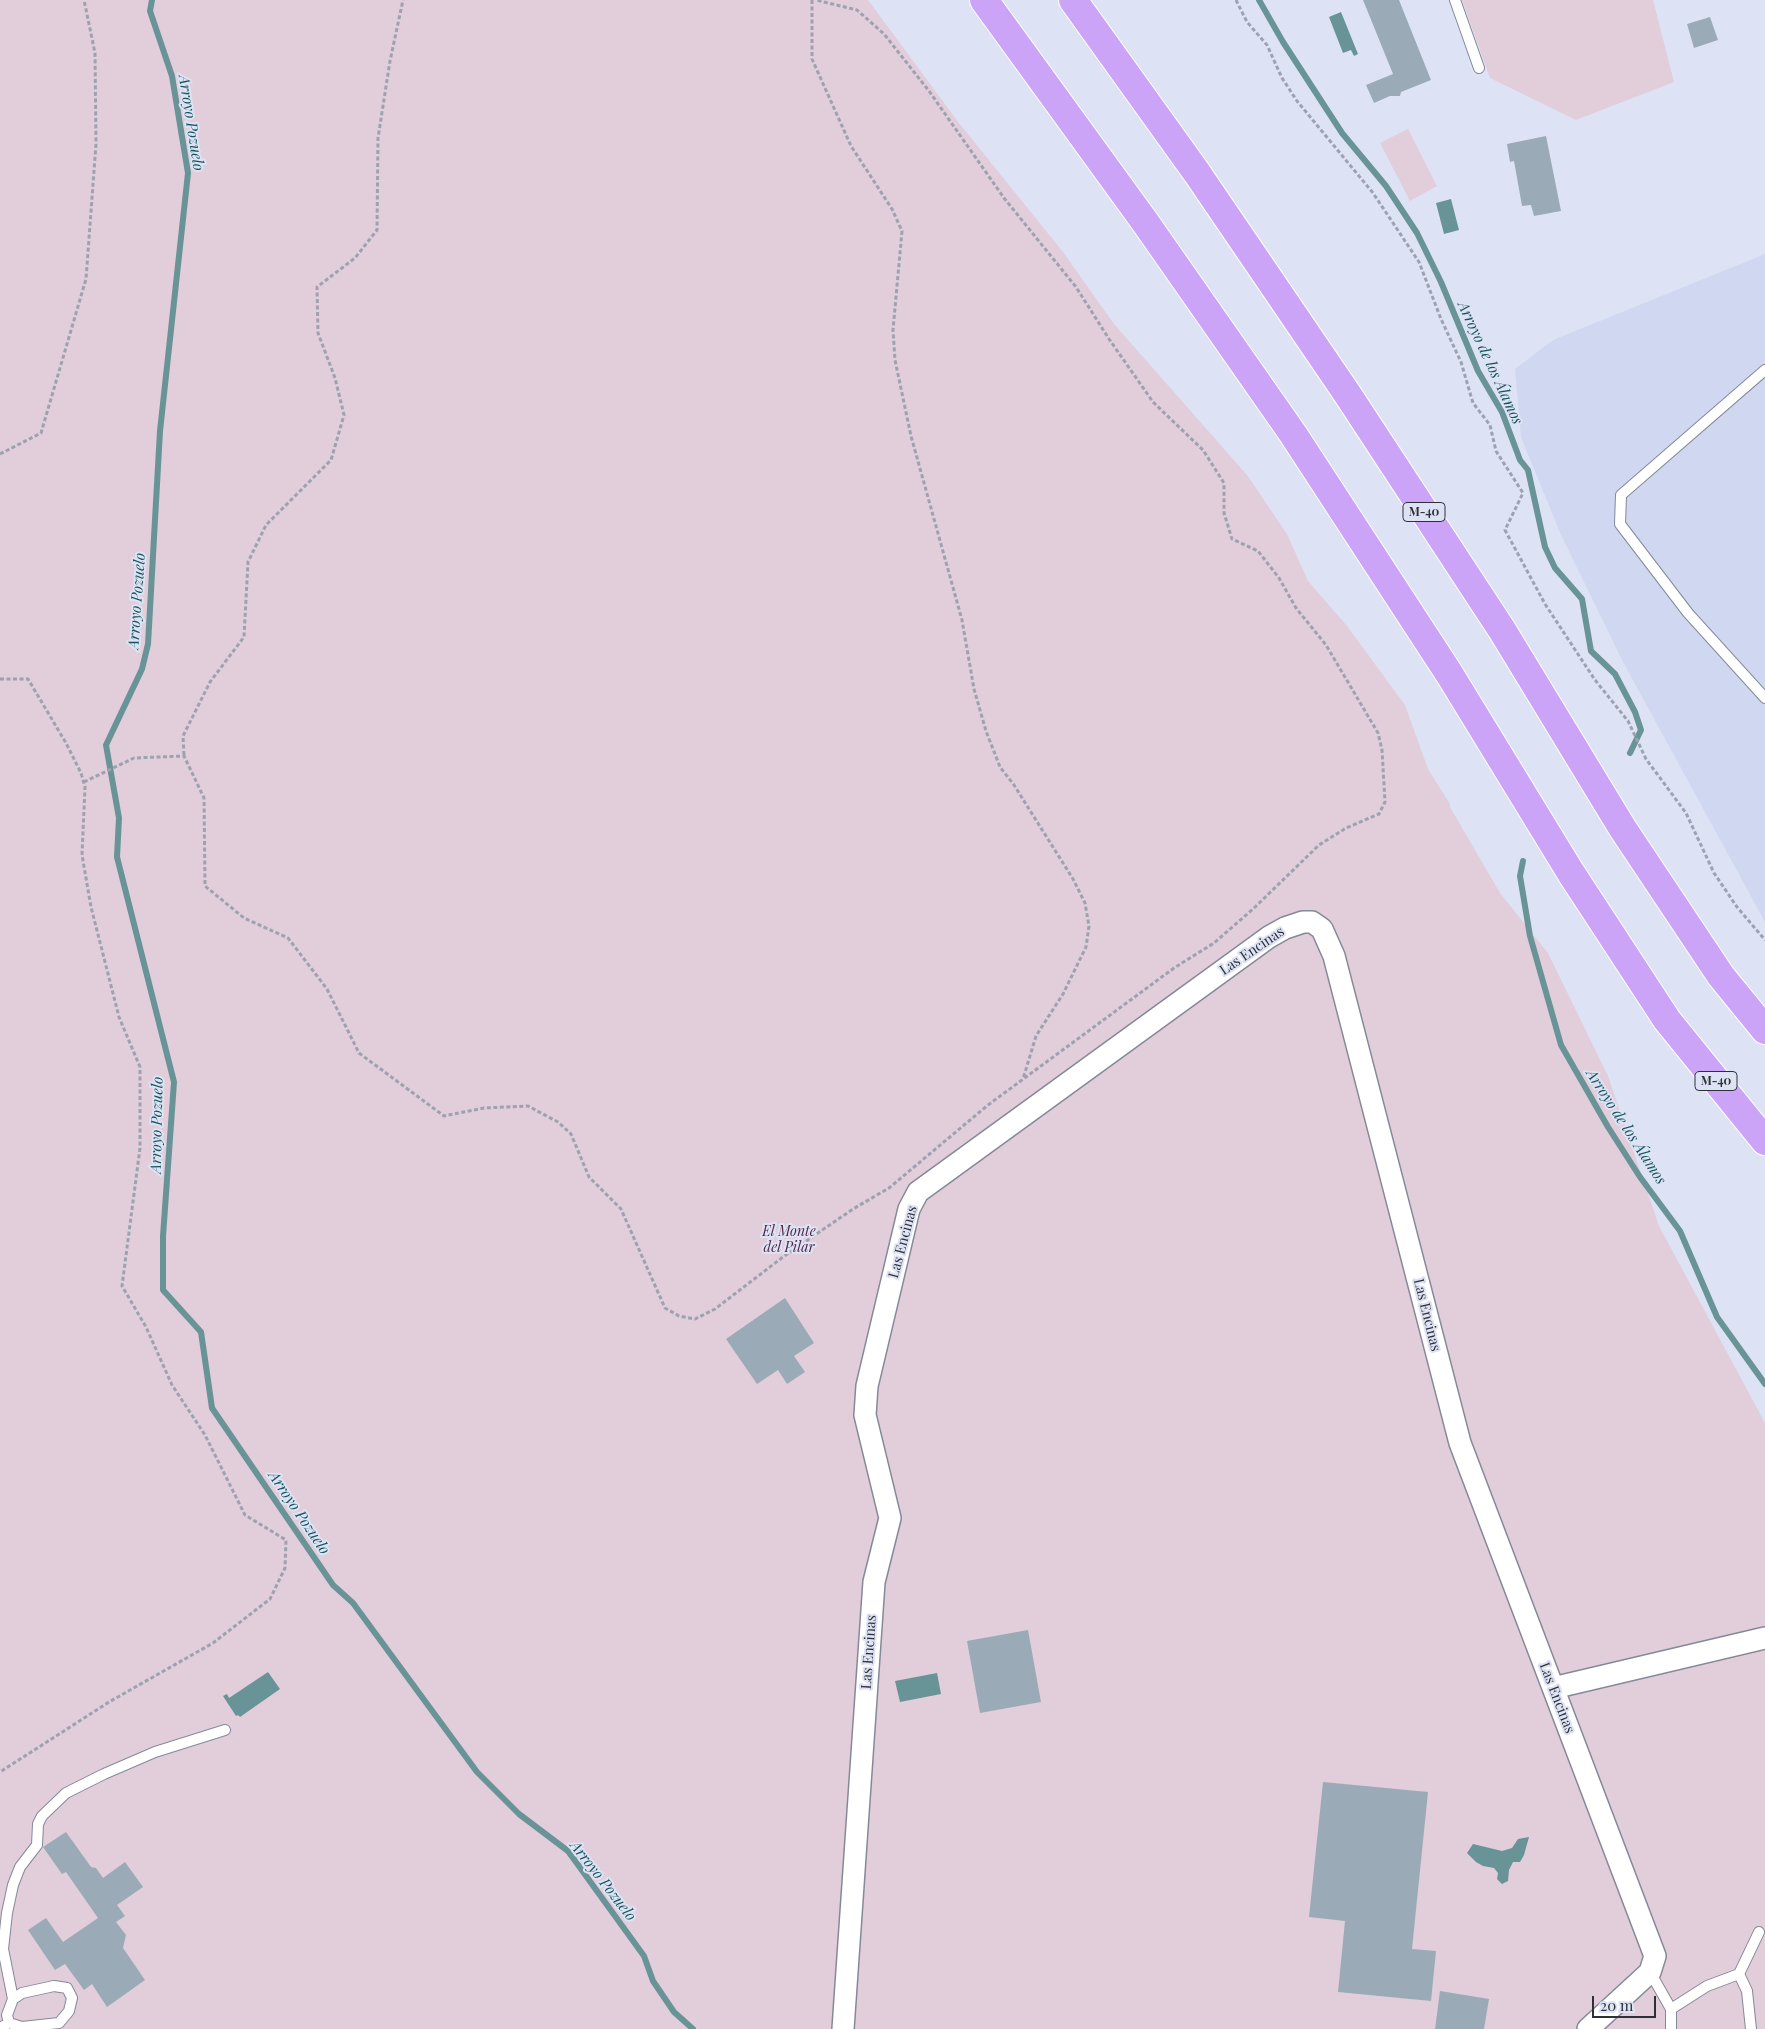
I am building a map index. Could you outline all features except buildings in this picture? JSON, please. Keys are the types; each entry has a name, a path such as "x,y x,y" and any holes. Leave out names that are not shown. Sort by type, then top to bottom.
{"highway":[{"name":"M-40","path":"984,0 1145,222 1293,434 1450,675 1571,873 1667,1020 1765,1141"},
{"name":"M-40","path":"1073,0 1196,173 1348,395 1502,630 1623,829 1720,976 1765,1030"}],"street":[{"name":"Las Encinas","path":"843,2029 874,1582 890,1518 865,1415 867,1386 909,1209 918,1192 1269,937 1294,924 1303,922 1318,926 1327,938 1334,956 1460,1443 1655,1956 1650,1972"},
{"path":"1553,1688 1765,1638"},
{"path":"1588,2029 1650,1972"}],"lane":[{"path":"1455,0 1479,68"},
{"path":"1765,370 1621,495 1620,524 1688,613 1765,698"},
{"path":"13,1999 22,1993 54,1986 67,1988 72,1998 69,2011 59,2022 22,2027 4,2026 13,1999 3,1949 7,1913 13,1885 20,1867 37,1845 38,1824 42,1816 66,1793 104,1774 155,1752 225,1730"},
{"path":"1671,2009 1707,1986 1740,1974 1759,1932"},
{"path":"1650,1972 1671,2009 1671,2029"},
{"path":"1740,1974 1747,1991 1752,2029"}],"path":[{"path":"0,454 41,433 86,279 96,144 95,53 84,0"},
{"path":"403,0 390,61 378,138 377,230 355,258 317,287 318,333 335,378 344,414 331,460 266,525 248,562 244,636 210,682 183,736 184,756 204,798 205,886 244,918 288,938 327,989 359,1053 444,1116 484,1108 528,1106 558,1122 571,1134 589,1177 621,1209 665,1308 679,1316 695,1319 715,1308 783,1257 853,1209 889,1188 963,1125 1023,1079 1174,968 1214,943 1253,909 1318,844 1346,828 1379,814 1385,802 1382,750 1378,733 1326,645 1296,608 1279,578 1258,551 1232,539 1224,513 1224,483 1203,450 1153,402 1109,339 1076,287 1004,198 929,91 884,34 857,10 816,0"},
{"path":"812,0 812,59 851,146 892,209 902,231 893,330 895,360 912,436 962,620 974,689 986,731 1000,767 1014,785 1074,879 1085,903 1089,926 1086,947 1063,994 1036,1036 1023,1079"},
{"path":"1236,0 1248,22 1267,45 1282,78 1297,101 1373,193 1419,262 1441,319 1461,362 1474,403 1490,425 1496,451 1523,493 1504,530 1545,604 1594,680 1628,721 1646,759 1686,813 1714,873 1737,907 1765,940"},
{"path":"0,679 28,679 66,742 84,782 85,814 82,855 91,908 118,1017 140,1067 140,1148 122,1286 146,1327 172,1385 205,1435 245,1515 286,1540 285,1568 270,1599 213,1643 109,1702 0,1772"},
{"path":"84,782 134,758 184,756"}],"shaded area":[{"path":"1341,12 1358,54 1354,56 1351,50 1343,53 1329,17"},
{"path":"1451,199 1459,230 1444,234 1436,203"},
{"path":"1765,254 1765,922 1623,662 1561,535 1521,437 1515,369 1553,340"},
{"path":"268,1672 280,1689 240,1717 236,1716 223,1696 227,1694 229,1698"},
{"path":"937,1673 941,1694 900,1702 895,1681"},
{"path":"1529,1837 1520,1862 1513,1862 1509,1870 1508,1881 1502,1884 1497,1879 1498,1873 1494,1868 1483,1866 1467,1853 1473,1844 1502,1851 1512,1848 1518,1839"}],"green space":[{"name":"El Monte del Pilar","path":"0,0 868,0 959,123 1063,252 1114,324 1247,475 1287,534 1308,581 1347,626 1405,705 1428,769 1500,893 1548,953 1608,1076 1659,1226 1765,1423 1765,2029 0,2029"},
{"path":"1462,0 1653,0 1674,82 1576,120 1490,78"},
{"path":"1408,129 1437,186 1410,201 1380,143"}],"waterway":[{"name":"Arroyo Pozuelo","path":"152,0 150,11 172,76 188,173 160,431 148,644 142,669 106,745 119,818 117,857 174,1082 163,1236 163,1290 201,1332 212,1408 333,1585 353,1603 477,1772 519,1814 568,1851 644,1956 653,1981 674,2012 693,2029"},
{"name":"Arroyo de los Álamos","path":"1259,0 1283,42 1342,133 1386,186 1417,233 1441,282 1478,371 1502,412 1520,460 1528,470 1545,547 1555,568 1582,599 1591,651 1615,674 1635,712 1641,730 1630,753"},
{"name":"Arroyo de los Álamos","path":"1523,861 1520,876 1530,936 1561,1045 1608,1127 1640,1177 1680,1231 1717,1317 1765,1384"}]}
